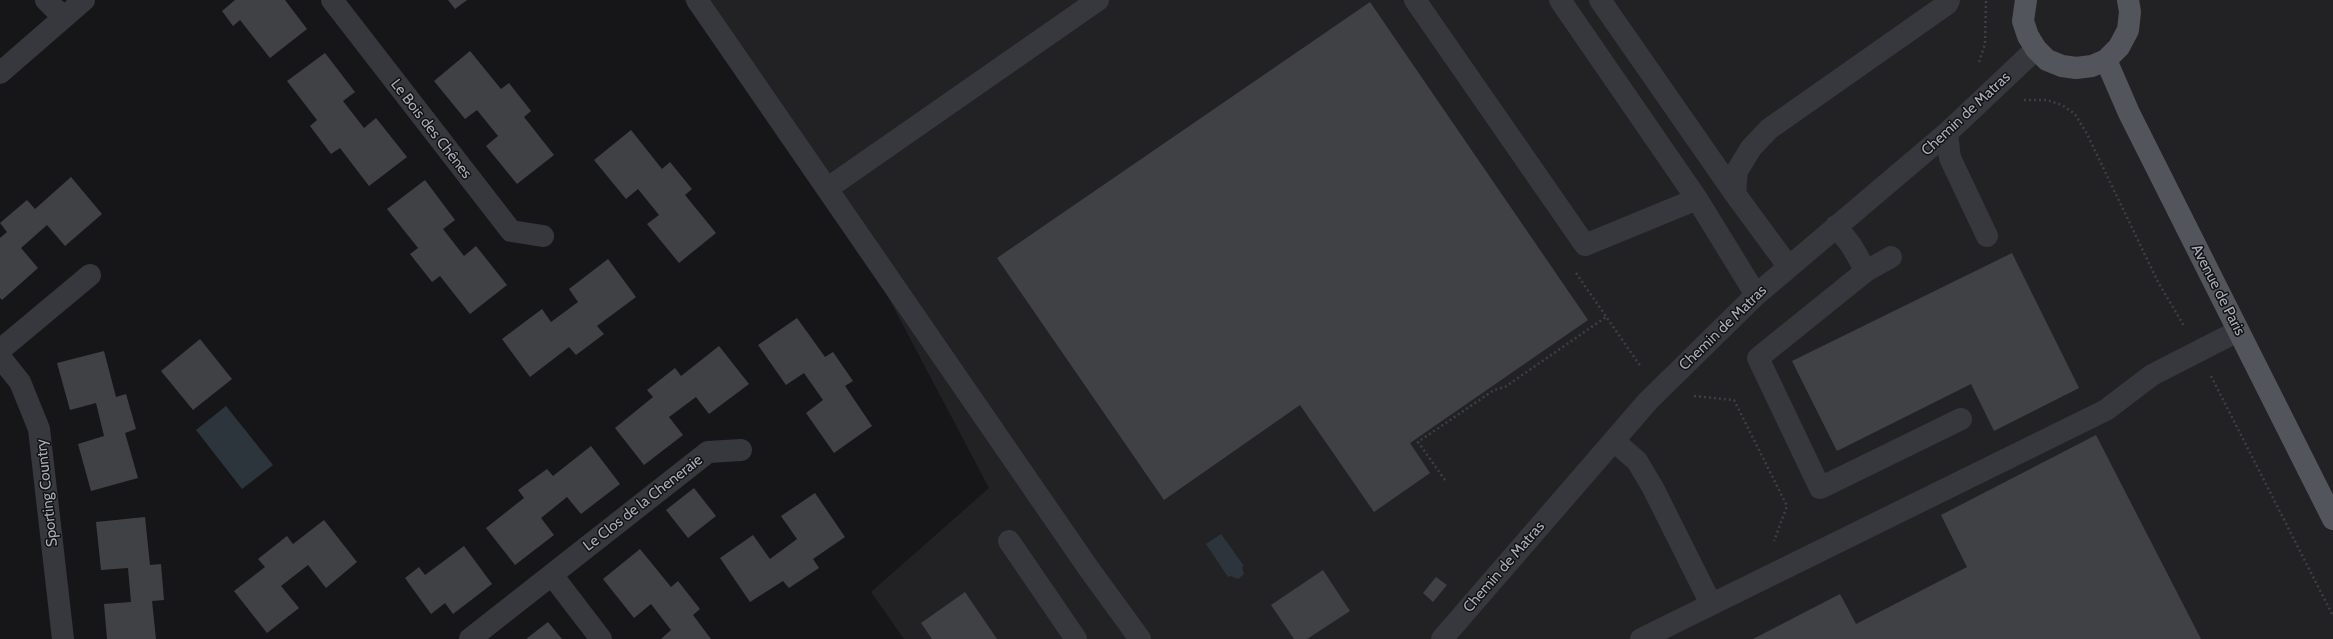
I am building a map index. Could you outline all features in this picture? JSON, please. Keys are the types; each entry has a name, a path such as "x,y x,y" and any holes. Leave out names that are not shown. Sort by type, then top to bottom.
{"main road":[{"path":"2026,0 2023,22 2028,36 2036,49 2048,60 2062,66 2076,68 2092,66 2106,60 2119,47 2128,30 2130,12 2128,0"},
{"name":"Avenue de Paris","path":"2106,60 2129,113 2333,519"}],"street":[{"path":"46,0 63,17"},
{"path":"0,73 84,0"},
{"name":"Le Bois des Chênes","path":"332,0 511,231 543,236"},
{"path":"697,0 828,188 1089,569 1140,639"},
{"path":"828,188 1098,0"},
{"path":"1415,0 1584,245 1697,199"},
{"path":"1560,0 1697,199 1756,295"},
{"path":"1600,0 1735,194 1788,266"},
{"path":"1735,194 1737,170 1751,148 1769,129 1947,4 1949,0"},
{"name":"Chemin de Matras","path":"1442,639 1648,401 1756,295 1788,266 1947,134 2036,49"},
{"path":"1947,134 1950,158 1987,236"},
{"path":"1836,226 1851,245 1866,271"},
{"path":"1891,257 1866,271 1758,358 1820,488 1961,419"},
{"path":"0,350 90,275"},
{"path":"1641,639 2106,410 2152,375 2238,331"},
{"name":"Sporting Country","path":"0,357 20,382 40,429 63,639"},
{"path":"1614,441 1637,461 1653,488 1711,604"},
{"name":"Le Clos de la Cheneraie","path":"470,639 708,452 740,450"},
{"path":"1009,541 1076,639"},
{"path":"552,575 601,639"}],"path":[{"path":"1979,64 1985,44 1986,0"},
{"path":"1445,480 1418,442 1494,390 1504,387 1606,317"},
{"path":"1688,396 1734,400 1788,506 1773,543 1786,567"}],"shaded area":[{"path":"684,0 2333,0 2333,639 904,639 871,592 989,488 885,291"},
{"path":"226,406 273,465 242,489 196,430"},
{"path":"1221,534 1244,566 1242,567 1244,574 1238,579 1231,576 1228,577 1206,544"}],"building":[{"path":"235,0 285,0 307,29 270,58 240,20 233,26 222,11"},
{"path":"448,0 467,0 455,9"},
{"path":"1370,2 1588,320 1410,443 1430,473 1374,512 1300,405 1164,500 997,258"},
{"path":"470,51 501,89 509,83 531,111 524,117 554,155 517,184 486,146 498,136 477,110 465,119 434,81"},
{"path":"325,53 355,92 343,101 364,128 376,118 407,157 369,186 340,148 331,154 310,126 317,120 287,81"},
{"path":"631,130 662,169 670,162 692,189 685,195 716,233 679,263 647,224 659,215 638,189 626,199 594,160"},
{"path":"71,177 102,214 65,246 47,225 21,248 38,268 2,300 0,298 0,238 7,232 0,223 27,200 35,209"},
{"path":"425,180 455,220 443,229 464,256 476,246 507,285 470,314 440,276 432,282 410,254 418,248 387,209"},
{"path":"2012,253 2079,388 1994,431 1971,384 1837,451 1792,361"},
{"path":"608,259 636,297 597,326 604,334 576,355 569,347 530,377 502,339 542,309 551,322 578,302 569,289"},
{"path":"797,318 825,357 833,352 853,381 845,386 872,426 834,453 806,413 823,400 804,373 786,385 758,345"},
{"path":"200,339 232,379 193,410 161,371"},
{"path":"719,346 749,384 709,414 696,397 669,417 683,435 644,465 615,428 653,397 647,390 675,368 681,376"},
{"path":"104,351 116,397 126,394 136,429 125,433 138,478 91,491 78,444 104,436 96,403 70,410 57,363"},
{"path":"2096,435 2201,639 1753,639 1840,594 1856,624 1967,567 1941,515"},
{"path":"591,446 620,484 581,514 567,497 541,518 554,535 515,565 486,528 524,498 518,490 547,469 553,476"},
{"path":"694,488 716,516 688,538 666,510"},
{"path":"815,493 845,537 813,559 819,568 789,588 783,581 750,602 720,558 753,535 770,559 797,539 781,516"},
{"path":"145,517 150,565 161,564 164,600 152,601 156,639 107,639 104,604 131,602 128,568 101,570 96,522"},
{"path":"324,520 357,562 326,588 308,565 281,586 299,608 267,633 234,591 265,567 258,559 287,536 293,544"},
{"path":"464,546 492,584 453,614 445,603 431,614 405,578 419,567 425,575"},
{"path":"640,549 671,587 678,581 700,609 693,615 711,639 661,639 671,630 651,604 634,618 603,579"},
{"path":"1323,570 1350,611 1307,639 1294,639 1271,605"},
{"path":"1436,577 1447,585 1433,602 1423,593"},
{"path":"965,592 997,639 932,639 921,623"},
{"path":"548,622 562,639 526,639"}]}
